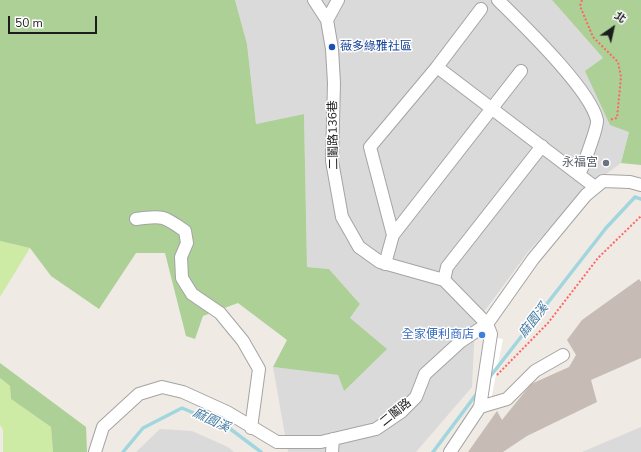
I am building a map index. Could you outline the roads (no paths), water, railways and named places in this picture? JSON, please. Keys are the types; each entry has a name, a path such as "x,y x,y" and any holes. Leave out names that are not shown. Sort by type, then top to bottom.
{"street":[{"name":"二鬮路136巷","path":"314,0 327,20 332,48 334,83 332,161 342,217 359,248 380,262 444,280"},
{"path":"327,20 338,0"},
{"path":"498,0 536,38 588,99 597,121 580,175"},
{"path":"393,235 370,147 438,67 481,9"},
{"path":"438,67 595,187"},
{"path":"385,264 393,235 490,108 521,71"},
{"path":"450,452 480,407 489,329 444,280 448,267 542,146"},
{"name":"二鬮路","path":"95,452 103,427 139,394 162,387 183,392 227,412 251,428 277,442 321,442 376,429 401,412 416,397 425,374 460,342 489,329 533,259 586,195 603,181 630,182 641,185"},
{"path":"136,219 158,215 171,221 185,231 187,243 181,257 182,278 192,294 220,313 243,340 259,369 251,428"},
{"path":"480,407 507,398 536,371 563,355"},
{"path":"332,452 333,439"}],"waterway":[{"name":"麻園溪","path":"489,378 606,228 635,197 641,199"},
{"name":"麻園溪","path":"433,452 478,392"},
{"name":"麻園溪","path":"123,452 143,428 182,408 229,428 261,452"}],"place":[{"name":"薇多綠雅社區","path":"332,47"},
{"name":"永福宮","path":"606,163"},
{"name":"全家便利商店","path":"482,335"}]}
